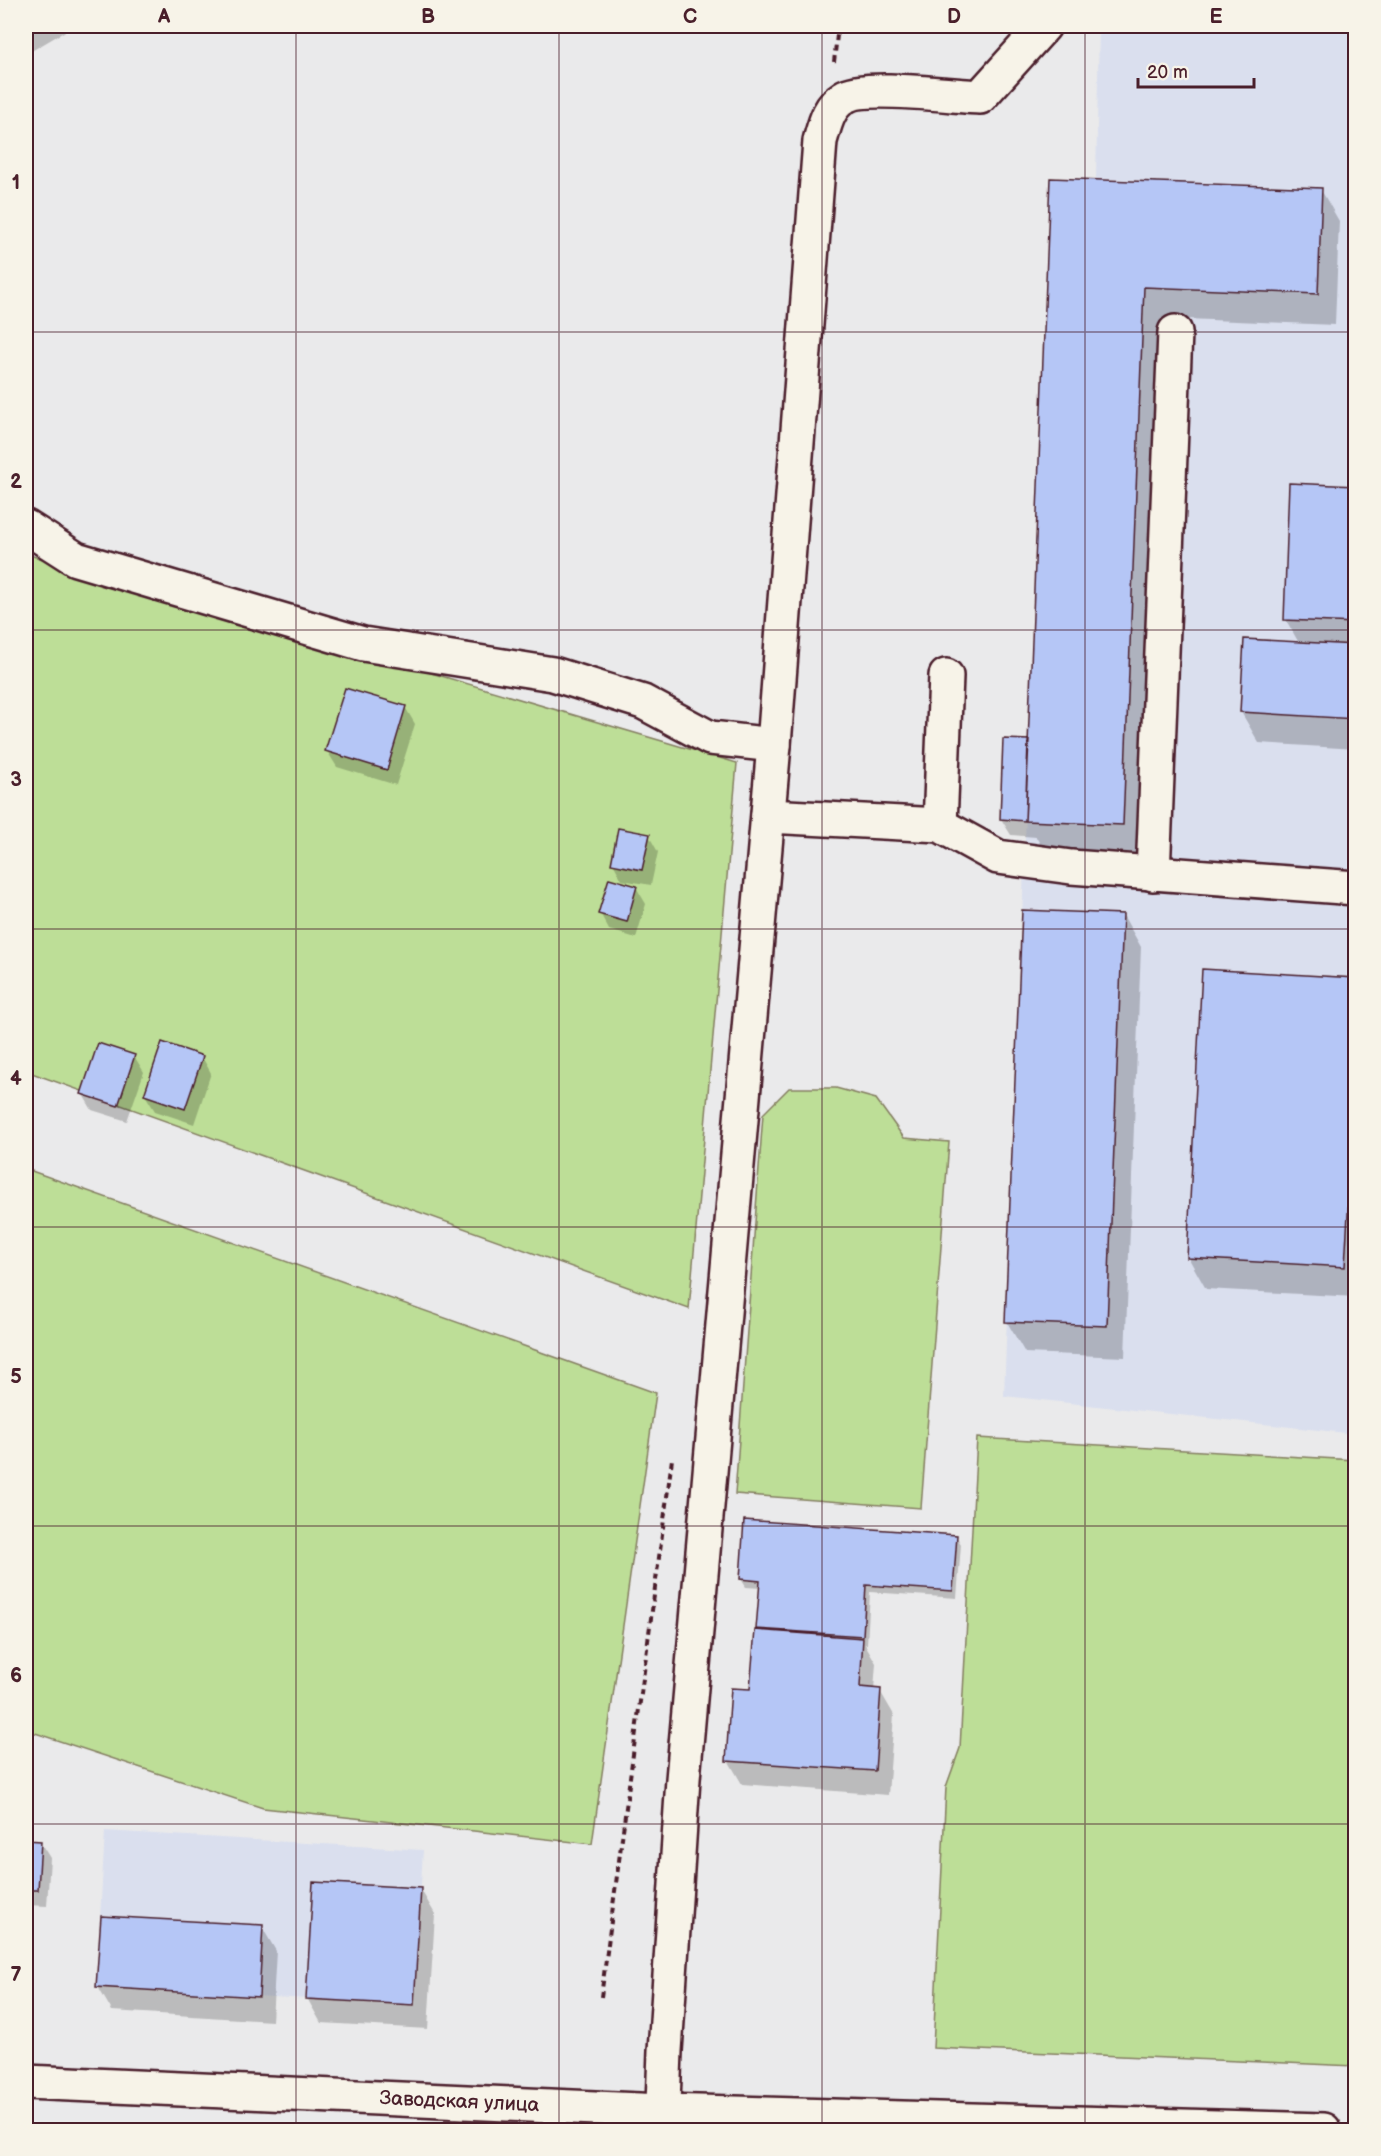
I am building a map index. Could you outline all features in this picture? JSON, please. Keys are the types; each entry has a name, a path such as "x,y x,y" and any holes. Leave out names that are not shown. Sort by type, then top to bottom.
{"street":[{"path":"662,2121 682,1779 774,745 820,141 827,114 845,96 867,91 980,97 1044,26"},
{"path":"1153,874 1175,333"},
{"path":"26,527 76,559 352,640 553,674 643,702 710,738 774,745"},
{"path":"940,825 946,675"},
{"path":"768,816 940,825 998,857 1153,874 1356,888"},
{"name":"Заводская улица","path":"26,2082 662,2121 1324,2130"}],"path":[{"path":"601,1997 672,1458"}],"shaded area":[{"path":"1099,26 1219,26 1355,31 1355,1434 1004,1396 1050,178 1096,179"},
{"path":"105,1831 423,1850 414,2005 96,1987"}],"green space":[{"path":"26,554 737,763 689,1309 26,1071"},
{"path":"789,1088 836,1088 876,1099 904,1138 949,1142 921,1508 735,1494 763,1114"},
{"path":"26,1169 656,1393 592,1844 263,1808 26,1730"},
{"path":"977,1438 1355,1460 1355,2066 933,2048 946,1787 960,1748"}],"building":[{"path":"1050,178 1322,188 1318,294 1144,287 1123,825 1025,821"},
{"path":"1289,483 1356,486 1356,623 1284,620"},
{"path":"1244,639 1356,645 1356,719 1240,712"},
{"path":"345,688 406,706 387,770 325,751"},
{"path":"1003,739 1029,740 1025,821 1000,819"},
{"path":"618,828 650,834 642,870 611,864"},
{"path":"609,878 637,886 627,922 598,914"},
{"path":"1022,910 1123,914 1107,1326 1005,1322"},
{"path":"1202,969 1356,978 1356,1071 1345,1267 1187,1258"},
{"path":"162,1042 203,1056 185,1109 144,1095"},
{"path":"98,1043 135,1055 118,1106 81,1094"},
{"path":"744,1520 957,1535 953,1591 866,1585 863,1636 756,1629 760,1581 740,1579"},
{"path":"755,1630 863,1638 860,1687 881,1689 875,1771 726,1761 731,1688 750,1689"},
{"path":"26,1840 41,1841 38,1890 26,1890"},
{"path":"313,1882 421,1888 414,2005 306,1999"},
{"path":"101,1916 263,1925 259,1997 96,1987"}]}
